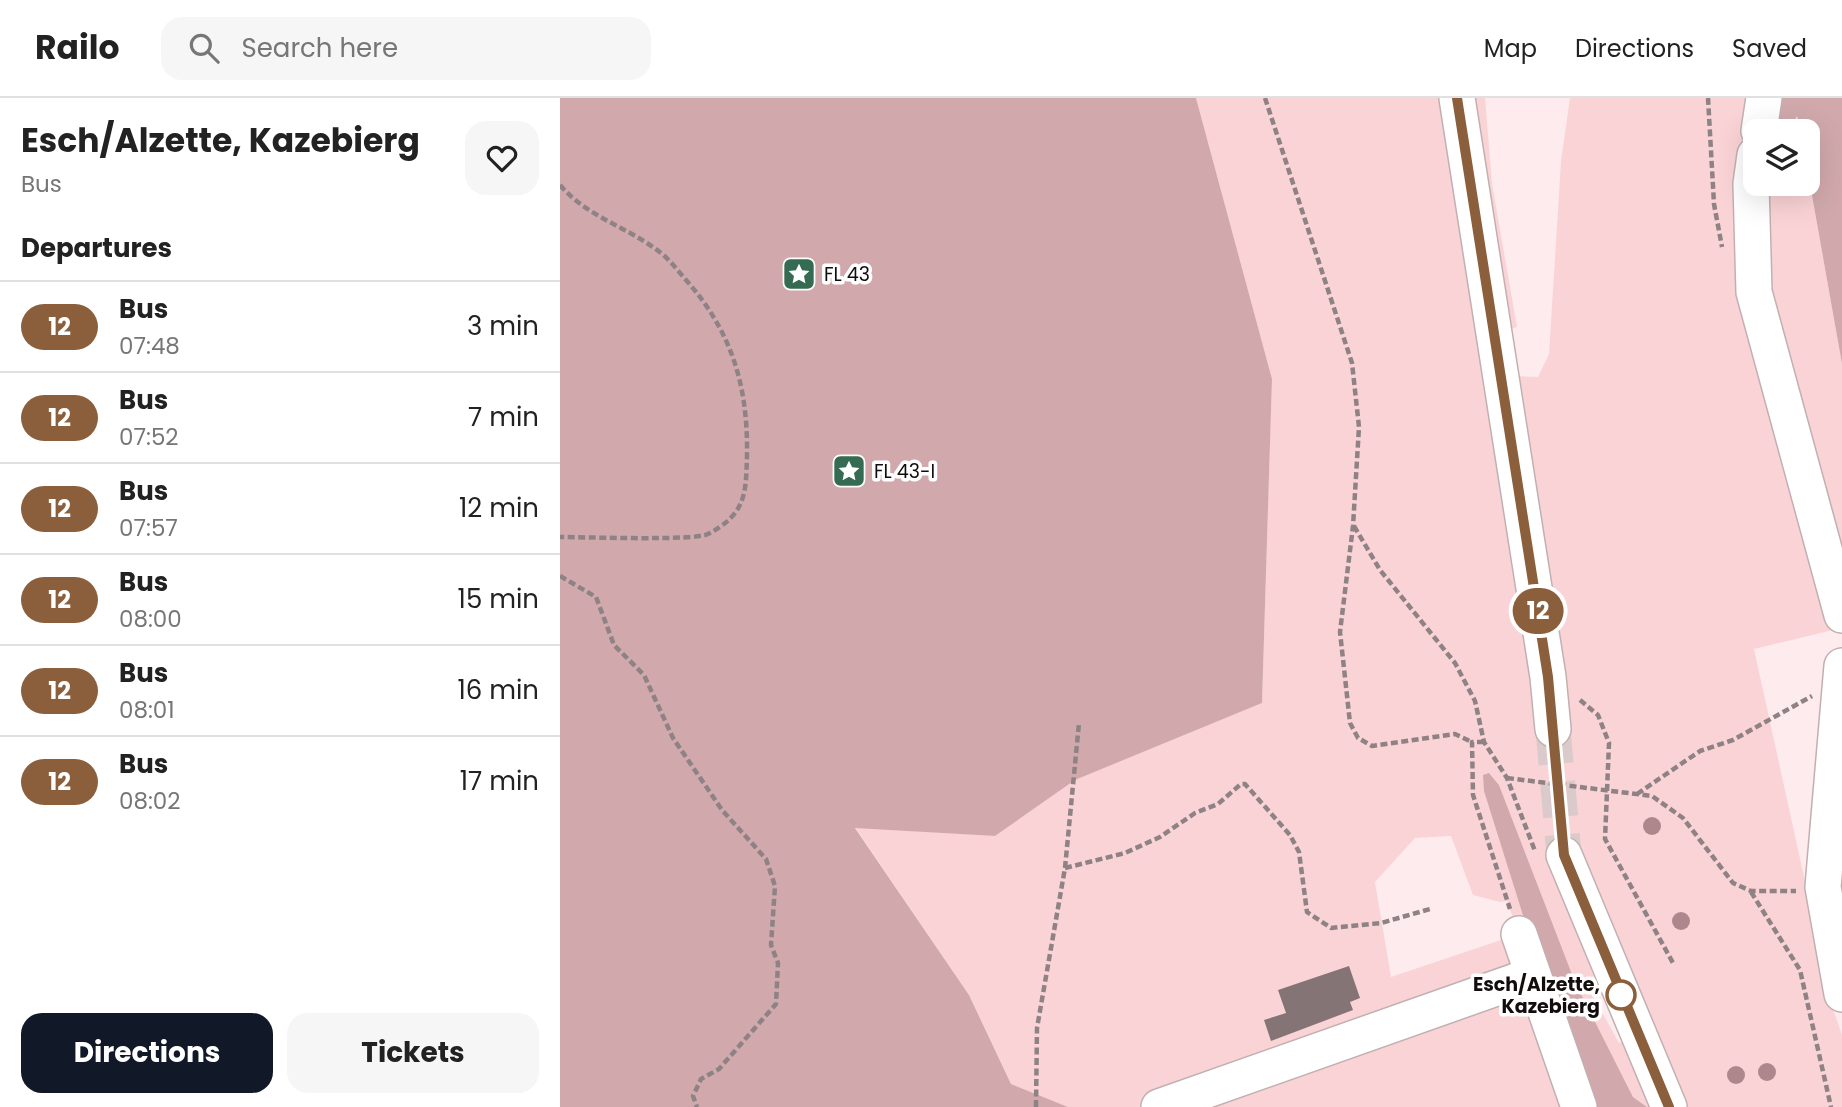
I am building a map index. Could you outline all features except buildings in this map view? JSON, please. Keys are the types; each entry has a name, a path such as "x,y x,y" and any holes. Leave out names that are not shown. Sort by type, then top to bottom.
{"street":[{"path":"1457,98 1548,677 1553,729"},
{"path":"1761,119 1764,98"},
{"path":"1751,196 1754,292 1842,615"},
{"path":"1841,673 1823,887 1842,994"},
{"path":"1564,855 1669,1107"},
{"path":"1519,934 1579,1107"},
{"path":"1159,1107 1533,975"}],"path":[{"path":"1265,98 1352,363 1359,427 1353,526 1340,632 1350,723 1358,738 1372,746 1455,734 1472,742 1484,742"},
{"path":"1708,98 1714,204 1723,252"},
{"path":"560,185 574,202 661,253 710,307 727,340 743,389 748,424 747,495 730,521 705,536 560,537"},
{"path":"1353,526 1380,570 1455,663 1475,701 1484,742 1507,778 1652,796 1683,818 1733,883 1751,891 1783,893 1823,887"},
{"path":"560,576 596,597 614,645 644,675 673,738 722,810 766,859 775,886 771,945 778,962 776,1004 719,1069 696,1086 693,1097 697,1107"},
{"path":"1636,794 1700,751 1733,740 1841,673"},
{"path":"1548,677 1598,715 1609,743 1605,839 1673,962"},
{"path":"1036,1107 1037,1028 1065,868 1079,723"},
{"path":"1472,742 1473,795 1519,934"},
{"path":"1065,868 1125,853 1195,813 1218,804 1241,783 1245,783 1283,826 1299,852 1307,912 1331,928 1381,923 1430,909"},
{"path":"1751,891 1800,970 1831,1107"}],"shaded area":[{"path":"560,98 1196,98 1272,379 1262,703 1075,780 995,836 855,828 969,995 1011,1084 1068,1107 560,1107"},
{"path":"1196,98 1485,98 1492,184 1517,327 1507,330 1515,376 1538,377 1549,354 1561,161 1570,98 1749,98 1746,119 1743,119 1739,175 1738,287 1833,630 1754,649 1833,1009 1842,1035 1842,1107 1647,1107 1633,1097 1575,982 1499,785 1489,773 1590,1107 1068,1107 1011,1084 969,995 855,827 995,836 1075,780 1262,703 1272,379","holes":["1451,836 1473,895 1500,902 1507,901 1519,934 1391,977 1375,882 1415,838","1577,854 1651,1029 1619,1043 1584,980 1594,976 1546,857"]},
{"path":"1775,98 1842,98 1842,364 1812,196 1820,196 1820,119 1798,119 1797,116 1796,119 1771,119"},
{"path":"1763,196 1812,196 1842,364 1842,566 1765,290"},
{"path":"1489,773 1499,785 1575,982 1633,1097 1647,1107 1590,1107 1528,931 1484,791 1483,775"}],"tunnel":[{"path":"1553,729 1564,855"}],"bus line":[{"name":"12","path":"1457,98 1548,677 1564,855 1669,1107"}],"place":[{"name":"FL 43","path":"799,274"},
{"name":"FL 43-I","path":"849,471"},
{"name":"Esch/Alzette, Kazebierg","path":"1621,995"}]}
